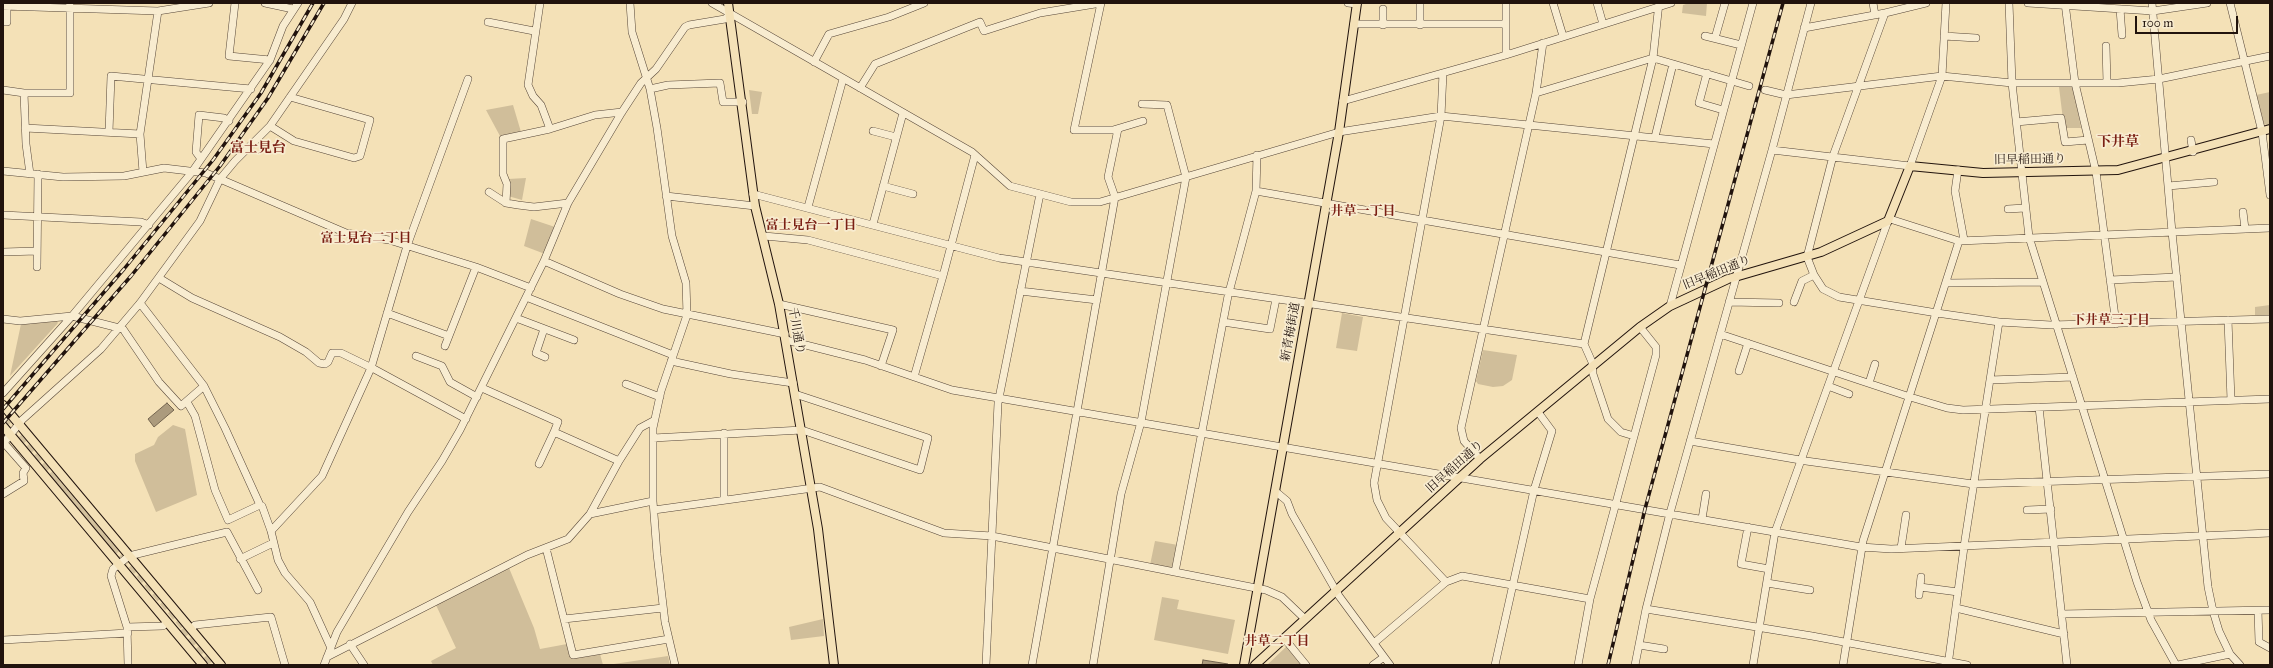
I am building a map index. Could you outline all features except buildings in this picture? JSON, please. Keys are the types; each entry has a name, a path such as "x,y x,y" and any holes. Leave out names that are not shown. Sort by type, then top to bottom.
{"main road":[{"name":"千川通り","path":"728,3 743,102 755,206 764,236 779,304 812,489 834,665"},
{"name":"新青梅街道","path":"1244,665 1339,132 1357,4"},
{"name":"旧早稲田通り","path":"1910,166 2021,173 2096,172 2131,168 2193,152 2266,130"},
{"path":"1889,220 1910,166"},
{"name":"旧早稲田通り","path":"1255,665 1400,534 1480,459 1640,327 1670,306 1736,276 1808,257 1833,248 1889,220"},
{"path":"3,405 221,665"},
{"path":"3,426 203,665"}],"street":[{"path":"3,22 7,22 5,6 70,6 158,11 209,3"},
{"path":"235,3 229,56 270,60"},
{"path":"3,393 72,316 149,225 192,172 251,89 270,60 283,26 296,6 265,3"},
{"path":"3,494 24,481 23,473 26,468 3,444 19,424 101,349 159,278 200,222 220,179 235,161 270,126 344,19 352,3"},
{"path":"540,3 534,32 528,85 533,96 541,105 550,129"},
{"path":"630,3 632,32 650,89 672,236 686,283 687,314 653,421 653,501 663,608 676,665"},
{"path":"712,3 975,155 1010,186 1080,203 1100,202 1116,198 1257,155 1339,132 1441,116 1714,144"},
{"path":"814,62 829,34 889,17 912,5 924,3"},
{"path":"860,88 875,64 980,22 984,31 1040,13 1101,3 1074,130 1118,129 1144,121"},
{"path":"1348,3 1357,4"},
{"path":"1420,3 1420,25"},
{"path":"1506,3 1506,55"},
{"path":"1553,3 1563,36"},
{"path":"1597,3 1603,24"},
{"path":"1343,101 1506,55 1659,5 1671,3"},
{"path":"1715,38 1725,3"},
{"path":"1670,306 1753,3"},
{"path":"1636,665 1646,609 1670,513 1772,150 1811,3"},
{"path":"1873,3 1875,15"},
{"path":"1804,28 1885,13 1909,5 1926,3"},
{"path":"1772,150 1910,166 1942,76 1946,3"},
{"path":"2009,3 2012,82 2025,208 2030,237 2056,326 2148,613 2177,665 2230,654"},
{"path":"2028,3 2065,4 2153,11 2207,3"},
{"path":"2152,3 2181,322 2203,536 2213,612 2230,654 2240,665"},
{"path":"2230,3 2244,61 2266,130 2270,195"},
{"path":"2065,4 2075,83 2096,172 2116,324"},
{"path":"1634,436 1621,432 1608,419 1584,344 1653,58 1659,5"},
{"path":"3,90 24,93 70,93 70,6"},
{"path":"1383,9 1383,24"},
{"path":"2120,9 2122,35"},
{"path":"143,172 140,134 158,11"},
{"path":"1885,13 1833,156 1808,257 1814,275 1823,289 1830,294 1937,313 1999,322 2056,326 2270,319"},
{"path":"324,665 337,632 392,538 442,461 466,419 544,262 568,203 622,112 646,77 656,69 685,27 689,24 725,19 730,14"},
{"path":"488,22 534,32"},
{"path":"1354,24 1506,24"},
{"path":"1705,36 1741,45"},
{"path":"1944,36 1976,38"},
{"path":"1480,459 1464,441 1461,428 1482,328 1536,93 1543,43"},
{"path":"2106,46 2107,83"},
{"path":"1765,90 1786,95 1942,76 2012,82 2107,83 2159,79 2270,56"},
{"path":"1536,93 1653,58 1749,86"},
{"path":"1655,137 1673,64"},
{"path":"1443,73 1441,116 1376,462 1374,490 1386,518 1446,582"},
{"path":"1707,73 1699,103 1723,110"},
{"path":"109,132 111,76 251,89"},
{"path":"272,531 322,476 371,368 407,246 468,79"},
{"path":"808,207 843,79"},
{"path":"650,89 668,85 720,83 723,102 743,102"},
{"path":"24,93 25,128 30,174"},
{"path":"270,126 294,141 354,158 360,156 370,120 290,97"},
{"path":"1093,665 1121,494 1141,422 1186,177 1167,105 1142,104"},
{"path":"506,202 507,184 503,174 503,139 550,129 595,115 622,112"},
{"path":"873,224 903,113"},
{"path":"201,159 196,152 199,115 229,120"},
{"path":"2016,122 2060,118 2065,142 2088,140"},
{"path":"25,128 140,134"},
{"path":"1032,665 1116,198 1108,177 1118,129"},
{"path":"873,131 896,138"},
{"path":"2191,140 2193,152"},
{"path":"914,377 943,276 975,155"},
{"path":"1175,572 1223,322 1256,191 1257,155"},
{"path":"3,171 63,177 124,176 164,168 206,173 346,233 389,240 476,267 531,288"},
{"path":"1844,665 1861,547 1946,283 1962,240 1956,191 1958,170"},
{"path":"37,267 38,174"},
{"path":"2168,186 2214,182"},
{"path":"883,186 913,194"},
{"path":"1256,191 1680,265"},
{"path":"490,192 506,202 534,207 568,203"},
{"path":"753,194 873,224 950,246 1025,262 1584,344"},
{"path":"986,665 999,397 1025,262 1040,194"},
{"path":"666,196 755,206"},
{"path":"2008,209 2025,208"},
{"path":"2243,212 2245,229"},
{"path":"3,215 141,222 149,225"},
{"path":"1753,665 1775,532 1889,220 1962,240 2270,228"},
{"path":"764,236 808,240 943,276"},
{"path":"3,252 37,251"},
{"path":"544,262 620,294 687,314 785,337 881,366 952,390 1077,410 1861,547 1901,548 2270,534"},
{"path":"445,346 476,267"},
{"path":"1794,302 1802,281 1814,275"},
{"path":"159,278 192,298 291,343 319,363 325,364 328,362 332,353 341,353 466,419"},
{"path":"2110,280 2177,278"},
{"path":"1946,283 2043,282"},
{"path":"1020,291 1097,300"},
{"path":"526,297 672,358 731,374 793,383"},
{"path":"1223,322 1270,329 1276,299"},
{"path":"140,302 204,386 260,505 262,506 272,531 273,543 285,573 310,602 331,648"},
{"path":"1729,302 1778,303"},
{"path":"779,304 893,330 881,366"},
{"path":"387,313 449,336"},
{"path":"3,319 20,321 72,316 123,329 159,382 182,406 204,386"},
{"path":"516,318 574,340"},
{"path":"2228,320 2231,400"},
{"path":"1948,663 1973,484 1999,322"},
{"path":"1578,665 1590,598 1656,355 1656,347 1640,327"},
{"path":"544,329 536,353 545,356"},
{"path":"1720,334 1947,408 1985,410 2082,405 2270,399"},
{"path":"1739,371 1748,343"},
{"path":"416,356 442,366 450,382 477,397"},
{"path":"1869,383 1875,364"},
{"path":"1990,380 2073,377"},
{"path":"626,384 660,397"},
{"path":"1828,386 1849,394"},
{"path":"482,388 558,422 539,464"},
{"path":"653,438 802,430 920,470 928,438 795,394"},
{"path":"186,402 193,410 215,490 228,520 260,505"},
{"path":"2039,407 2067,665"},
{"path":"1495,665 1534,490 1552,431 1538,412"},
{"path":"327,657 512,562 559,544 572,536 590,514 619,461 640,428 653,421"},
{"path":"554,432 619,461"},
{"path":"724,433 724,500"},
{"path":"1690,441 1886,472 1973,484 2197,475 2270,474"},
{"path":"654,510 820,487 944,533 992,536 1258,588 1278,594 1305,619"},
{"path":"1275,491 1287,501 1292,514 1336,592 1390,665"},
{"path":"1702,519 1706,494"},
{"path":"590,514 653,501"},
{"path":"2026,510 2051,509"},
{"path":"1901,548 1906,515"},
{"path":"1748,527 1741,564 1769,569"},
{"path":"128,665 128,630 111,576 111,571 129,556 227,532 258,590"},
{"path":"240,558 273,543"},
{"path":"546,548 573,655 669,639"},
{"path":"1374,643 1446,582 1466,576 1590,598"},
{"path":"1919,595 1921,577"},
{"path":"1767,583 1810,590"},
{"path":"1920,586 1958,592"},
{"path":"564,619 663,608"},
{"path":"1956,608 2064,634"},
{"path":"1646,609 1760,627 1948,663 1967,665"},
{"path":"2062,614 2270,610"},
{"path":"2258,611 2259,642 2270,648"},
{"path":"191,629 195,625 271,617 285,665"},
{"path":"3,640 128,630 163,626 167,622"},
{"path":"1284,638 1306,665"},
{"path":"350,644 364,665"},
{"path":"1639,645 1664,649"},
{"path":"1373,665 1384,657"}],"shaded area":[{"path":"1689,3 1707,3 1706,16 1682,13 1683,5"},
{"path":"2059,87 2073,87 2081,128 2064,128"},
{"path":"749,90 762,92 758,114 752,114"},
{"path":"2270,92 2270,125 2267,125 2264,124 2256,95"},
{"path":"513,105 521,132 500,136 486,110"},
{"path":"526,178 522,200 508,196 508,179"},
{"path":"531,219 555,227 545,254 524,246"},
{"path":"2270,305 2270,315 2255,315 2255,307"},
{"path":"1342,313 1363,317 1357,351 1336,348"},
{"path":"56,320 58,323 10,376 21,324"},
{"path":"1483,350 1517,355 1512,380 1503,386 1493,387 1478,384 1476,381"},
{"path":"167,403 174,410 154,427 148,419"},
{"path":"173,425 185,429 197,495 156,512 135,461 135,454 154,445 158,437"},
{"path":"56,472 117,549 112,553 50,476"},
{"path":"1155,541 1178,545 1173,569 1150,565"},
{"path":"509,568 534,628 540,649 567,644 570,659 600,654 603,665 433,665 431,661 456,648 436,605"},
{"path":"1162,597 1179,600 1177,609 1235,620 1228,654 1154,640"},
{"path":"823,619 824,636 791,640 789,627"},
{"path":"1287,646 1302,665 1267,665"},
{"path":"668,656 670,665 607,665"},
{"path":"1203,660 1228,664 1228,665 1202,665"}],"tunnel":[{"path":"3,419 125,563"},
{"path":"124,556 189,632"},
{"path":"181,630 210,665"}],"railway":[{"path":"3,409 124,269 213,160 261,93 313,3"},
{"path":"3,423 131,276 220,166 268,98 324,3"},
{"path":"1608,665 1645,509 1783,3"}],"district":[{"name":"下井草","path":"2118,143"},
{"name":"富士見台","path":"258,149"},
{"name":"井草一丁目","path":"1363,212"},
{"name":"富士見台一丁目","path":"811,226"},
{"name":"富士見台二丁目","path":"366,239"},
{"name":"下井草三丁目","path":"2111,321"},
{"name":"井草二丁目","path":"1277,642"}]}
